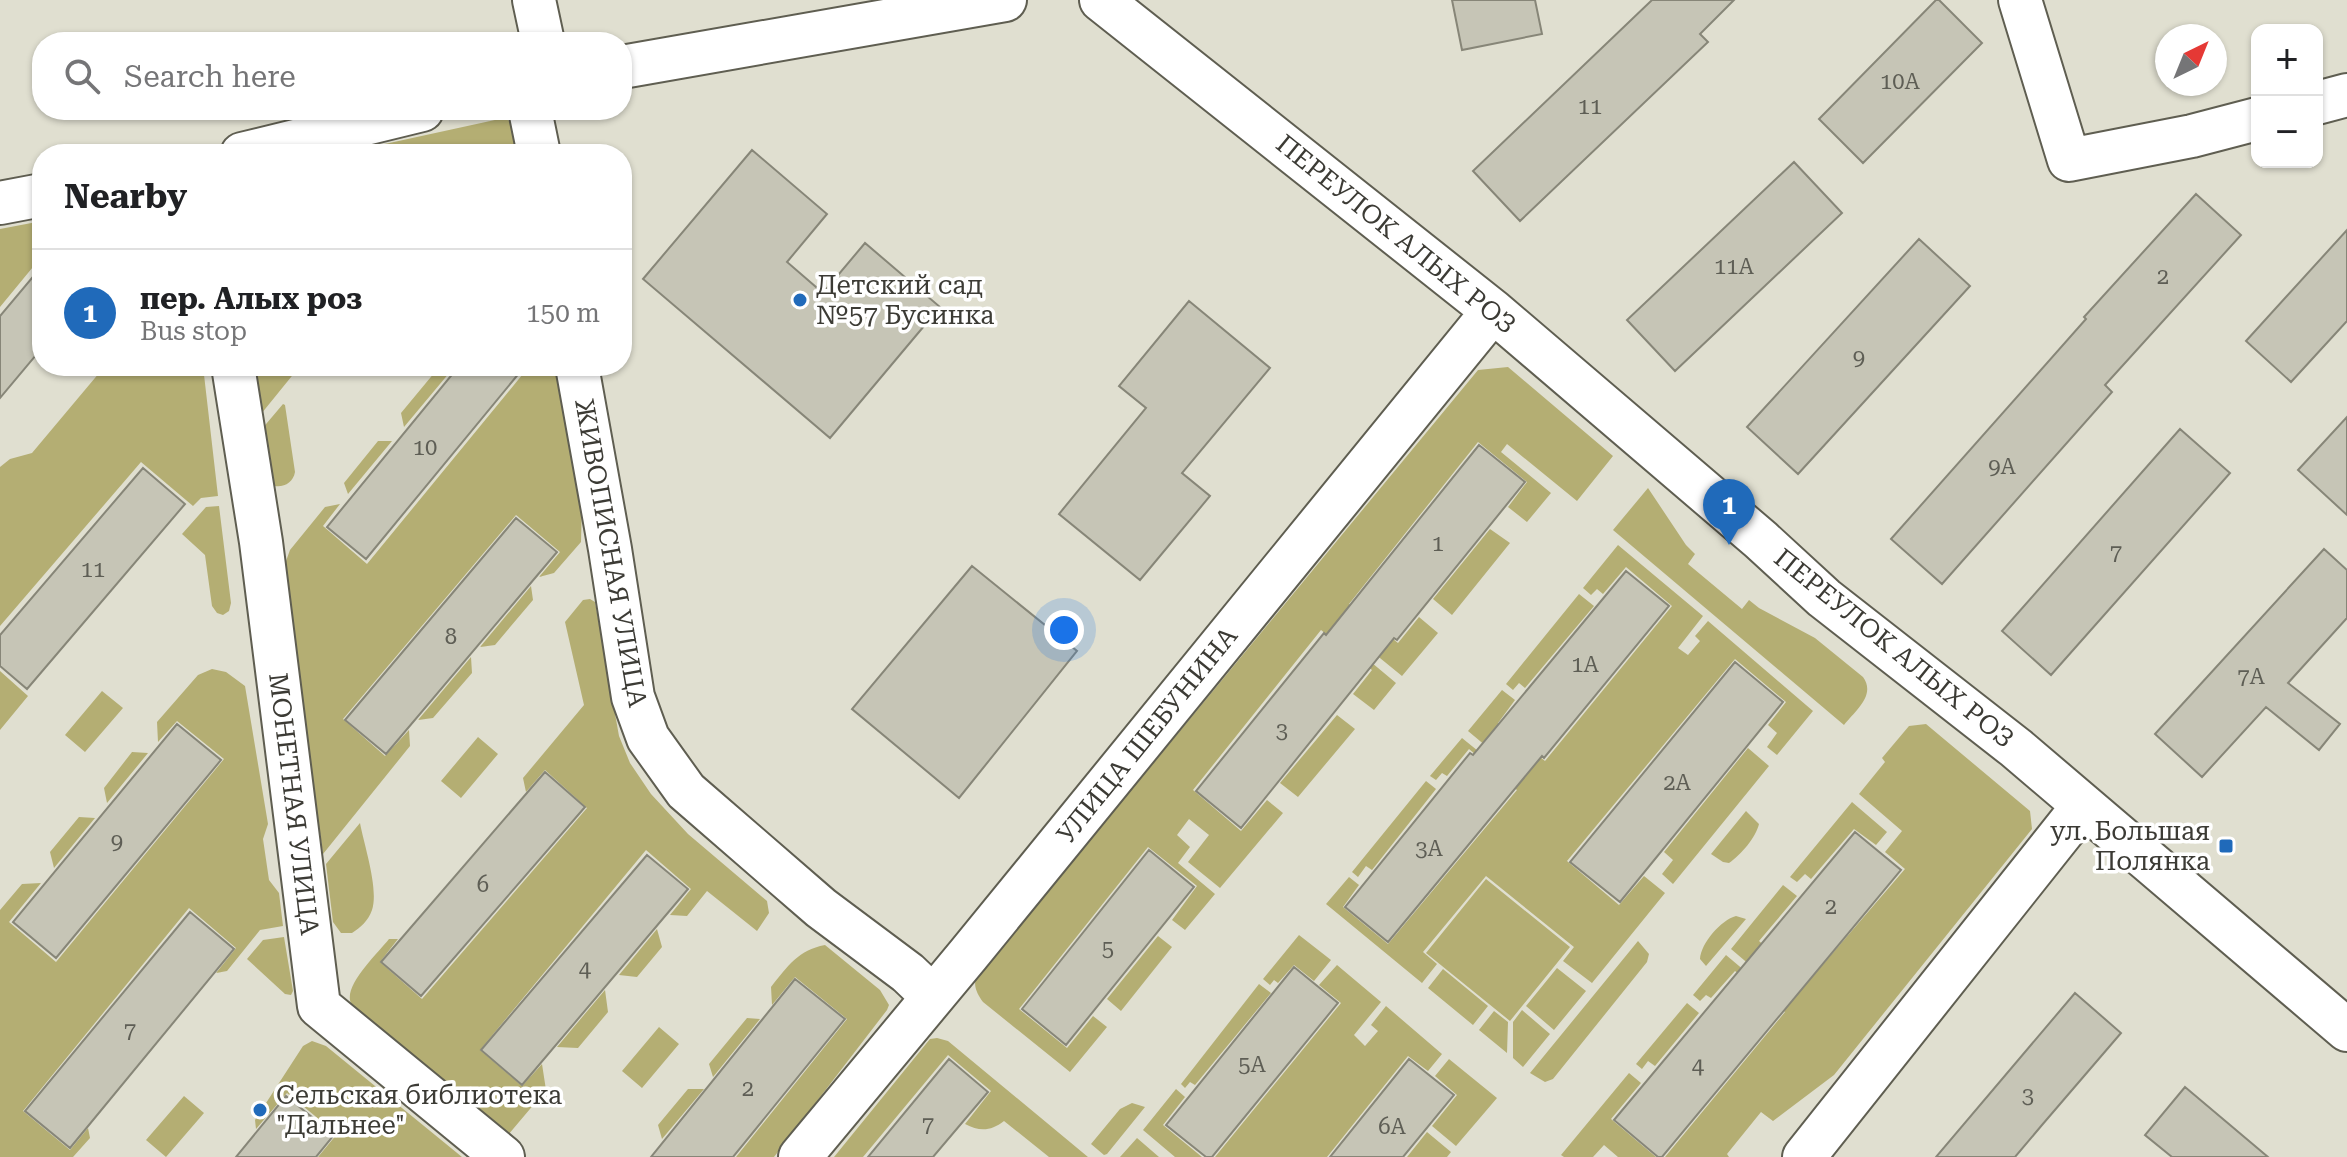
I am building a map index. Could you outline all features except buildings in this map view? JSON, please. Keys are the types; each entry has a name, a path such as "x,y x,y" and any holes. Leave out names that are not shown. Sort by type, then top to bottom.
{"street":[{"path":"534,0 541,32"},
{"path":"632,65 1005,0"},
{"name":"ПЕРЕУЛОК АЛЫХ РОЗ","path":"1101,0 1493,311 1738,520 1824,598 2016,748 2347,1030"},
{"path":"2020,0 2069,160 2192,136 2251,121"},
{"path":"2323,101 2347,95"},
{"path":"283,144 381,120"},
{"path":"532,120 537,144"},
{"path":"0,203 32,197"},
{"name":"УЛИЦА ШЕБУНИНА","path":"800,1157 1493,311"},
{"name":"МОНЕТНАЯ УЛИЦА","path":"235,376 265,573 319,1006 503,1157"},
{"name":"ЖИВОПИСНАЯ УЛИЦА","path":"579,376 633,697 648,738 686,791 821,908 908,973 932,996"},
{"path":"1804,1157 2083,806"}],"shaded area":[{"path":"495,120 508,120 515,124 518,144 385,144"},
{"path":"32,223 32,268 0,307 0,229"},
{"path":"1508,367 1613,456 1577,501 1507,444 1501,452 1551,493 1527,522 1508,507 1527,482 1478,442 1349,604 1398,643 1419,617 1438,633 1402,676 1353,636 1347,642 1396,683 1374,710 1353,694 1372,670 1321,630 1193,790 1241,831 1267,800 1283,813 1220,888 1188,862 1209,835 1189,819 1177,835 1190,847 1178,863 1215,894 1185,930 1172,920 1197,886 1148,847 1019,1009 1067,1048 1093,1016 1107,1027 1070,1072 983,1002 976,988 976,978 1478,370"},
{"path":"97,376 204,376 218,496 201,498 193,506 141,462 0,626 0,467 10,459 32,453"},
{"path":"253,376 292,376 257,419"},
{"path":"432,376 447,376 404,427 401,413"},
{"path":"521,376 560,376 582,503 581,542 554,573 539,577 560,552 516,515 343,719 385,756 409,730 410,746 323,854 282,572 290,550 325,507 340,504 323,526 367,564"},
{"path":"283,404 295,472 289,483 277,486 269,484 261,430"},
{"path":"378,441 392,441 348,494 344,483"},
{"path":"1648,488 1695,554 1688,564 1742,609 1749,600 1815,638 1863,677 1866,696 1844,725 1613,530"},
{"path":"219,506 231,603 229,611 223,615 212,606 205,555 182,534 206,507"},
{"path":"1490,529 1510,543 1452,615 1433,599"},
{"path":"1618,545 1703,616 1678,648 1688,655 1700,641 1695,636 1708,621 1813,711 1777,755 1767,747 1777,733 1768,725 1786,702 1735,659 1567,861 1619,905 1644,876 1665,893 1592,983 1563,961 1574,947 1486,876 1423,952 1437,964 1422,983 1326,904 1349,877 1359,885 1343,907 1388,944 1517,790 1469,749 1447,776 1442,773 1436,780 1430,776 1462,738 1499,768 1504,761 1468,731 1502,690 1515,700 1498,723 1545,761 1672,606 1626,567 1603,594 1597,589 1591,595 1583,588"},
{"path":"531,586 533,600 495,645 480,647"},
{"path":"1579,594 1594,606 1525,688 1519,683 1513,690 1506,684"},
{"path":"583,600 595,602 619,736 630,763 651,794 688,834 767,901 769,913 757,931 707,891 687,916 670,915 691,889 646,850 480,1050 522,1086 542,1064 546,1090 508,1135 355,1012 350,993 358,976 389,939 398,939 380,962 422,999 587,808 545,770 526,792 523,778 584,705 565,622"},
{"path":"471,657 472,673 433,718 418,720"},
{"path":"212,669 226,672 245,686 268,824 263,839 269,880 279,893 283,926 260,930 227,971 216,973 236,948 189,908 23,1111 70,1150 88,1128 90,1138 73,1157 0,1157 0,910 22,884 41,883 9,922 56,962 224,759 177,721 158,742 157,722 198,675"},
{"path":"0,671 28,696 0,730"},
{"path":"102,691 123,708 85,752 65,735"},
{"path":"1337,715 1355,729 1298,797 1280,783"},
{"path":"1926,724 2030,811 2032,829 1834,1075 1773,1121 1761,1112 1727,1154 1729,1157 1665,1157 1785,1012 1763,994 1771,983 1731,949 1783,885 1797,896 1759,941 1807,983 1905,869 1885,852 1902,831 1859,794 1885,762 1882,758 1909,726"},
{"path":"478,737 498,754 461,798 441,781"},
{"path":"1748,748 1769,766 1673,884 1662,874 1673,860 1664,852"},
{"path":"132,752 148,753 107,803 104,788"},
{"path":"1426,781 1436,789 1372,870 1366,866 1358,877 1352,872"},
{"path":"1852,802 1887,832 1876,845 1854,829 1811,879 1805,874 1797,882 1790,877"},
{"path":"1746,811 1759,824 1757,829 1738,855 1729,863 1723,862 1711,854"},
{"path":"79,817 95,818 54,868 50,852"},
{"path":"360,823 374,901 370,914 361,926 352,933 341,933 333,922 326,864"},
{"path":"1486,879 1570,947 1510,1021 1426,953"},
{"path":"1736,916 1746,919 1706,966 1700,959 1708,939 1724,922"},
{"path":"657,929 662,947 637,977 619,975"},
{"path":"1299,935 1331,960 1314,981 1294,965 1278,983 1274,980 1270,985 1263,979"},
{"path":"1158,936 1172,947 1121,1011 1107,999"},
{"path":"284,937 293,991 291,995 285,994 247,959 263,940"},
{"path":"1638,941 1649,954 1647,962 1553,1079 1545,1082 1530,1073"},
{"path":"825,945 880,990 889,1005 887,1010 774,1157 736,1157 847,1019 795,977 772,1005 771,987 788,966 808,951"},
{"path":"1726,955 1758,982 1754,986 1735,971 1711,998 1706,995 1700,1001 1693,995"},
{"path":"1337,965 1381,1002 1354,1035 1365,1046 1378,1031 1371,1025 1386,1006 1442,1054 1428,1071 1408,1056 1327,1157 1215,1157 1341,1003 1319,985"},
{"path":"1557,968 1586,991 1554,1030 1526,1006"},
{"path":"1443,969 1488,1006 1473,1025 1428,988"},
{"path":"1259,984 1271,993 1195,1085 1190,1082 1185,1088 1181,1084"},
{"path":"605,990 608,1012 578,1048 557,1047"},
{"path":"1687,1003 1699,1013 1655,1066 1648,1061 1642,1069 1636,1064"},
{"path":"1522,1010 1550,1034 1523,1067 1513,1058 1513,1022"},
{"path":"1494,1011 1508,1022 1507,1053 1479,1030"},
{"path":"747,1018 760,1019 713,1077 709,1064"},
{"path":"659,1027 679,1044 642,1088 622,1071"},
{"path":"930,1039 948,1041 1088,1157 1049,1157 1004,1121 985,1129 965,1124 991,1091 948,1055 863,1157 834,1157"},
{"path":"312,1041 326,1046 462,1157 318,1157 337,1134 287,1093 256,1129 255,1120 303,1046"},
{"path":"1449,1059 1497,1098 1456,1146 1432,1126 1457,1095 1435,1076"},
{"path":"1629,1073 1641,1083 1611,1119 1656,1157 1618,1157 1604,1145 1593,1157 1561,1155"},
{"path":"688,1089 704,1089 662,1139 658,1125"},
{"path":"1176,1089 1185,1097 1163,1125 1202,1157 1175,1157 1143,1130"},
{"path":"184,1096 204,1113 166,1157 146,1140"},
{"path":"1132,1103 1145,1107 1104,1155 1091,1144 1120,1109"},
{"path":"1427,1132 1451,1152 1447,1157 1407,1157"},
{"path":"1137,1138 1159,1157 1120,1157"}],"place":[{"name":"Детский сад №57 Бусинка","path":"800,300"},
{"name":"пер. Алых роз","path":"1729,545"},
{"name":"ул. Большая Полянка","path":"2226,846"},
{"name":"Сельская библиотека \"Дальнее\"","path":"260,1110"}]}
